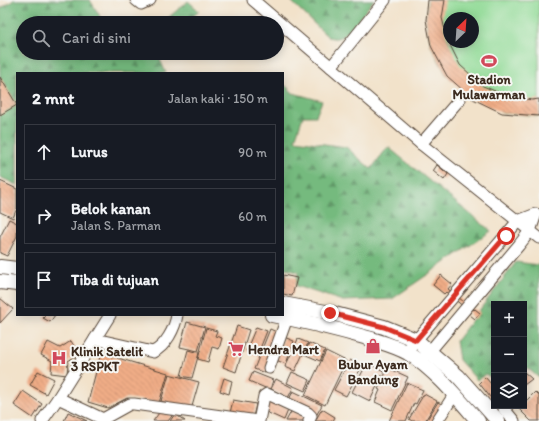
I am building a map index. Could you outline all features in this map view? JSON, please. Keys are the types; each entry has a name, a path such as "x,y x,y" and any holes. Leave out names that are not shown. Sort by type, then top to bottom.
{"main road":[{"path":"0,267 16,269"},
{"path":"0,282 16,284"},
{"path":"284,304 330,313 384,327 416,340 443,383 478,421"},
{"path":"277,316 351,333 379,341 406,352 426,357 458,376 501,415"}],"street":[{"path":"136,0 141,4 150,0"},
{"path":"253,0 271,16"},
{"path":"330,67 385,0"},
{"path":"284,27 421,144 539,238"},
{"path":"421,144 459,100"},
{"path":"406,352 518,222 537,212"},
{"path":"426,357 530,231 537,212"},
{"path":"42,421 109,316"},
{"path":"95,339 154,352 163,346 171,332 177,316"},
{"path":"269,368 287,318"},
{"path":"58,398 103,420 130,404 134,404 259,421 264,396 267,394 308,414 311,416 309,421"},
{"path":"437,421 454,395"},
{"path":"501,415 514,421"}],"green space":[{"path":"14,0 90,0 100,16 16,16 16,60 160,60 166,72 16,72 16,185 0,177 0,9"},
{"path":"290,0 374,0 344,35 336,38 328,37"},
{"name":"Stadion Mulawarman","path":"428,0 539,0 539,116 502,113 447,76 431,46 426,20"},
{"path":"188,1 199,11 194,16 170,16"},
{"path":"284,85 293,93 322,101 316,116 303,116 295,140 346,147 371,169 388,147 491,231 392,299 343,301 296,286 298,272 284,268"},
{"path":"516,262 539,265 539,378 527,368 527,301 491,301 491,378 486,374 477,380 459,360 456,341"}],"building":[{"path":"428,0 445,0 442,18 443,48 452,48 460,65 483,86 507,96 532,100 539,99 539,116 502,113 473,99 447,76 431,46 426,20"},
{"path":"0,77 16,106 0,115"},
{"path":"437,165 448,174 444,180 433,171"},
{"path":"0,181 16,189 16,210 13,218 0,212"},
{"path":"9,219 16,222 16,238 7,256 0,253 0,237"},
{"path":"284,275 297,278 292,296 284,294"},
{"path":"441,275 452,284 448,289 480,313 475,319 470,315 471,313 446,292 444,294 433,285"},
{"path":"0,298 13,309 0,323"},
{"path":"45,316 54,316 50,322 43,318"},
{"path":"187,322 205,327 198,351 180,347"},
{"name":"Hendra Mart","path":"237,326 249,330 236,372 223,367"},
{"path":"256,327 267,331 257,356 246,351"},
{"path":"206,328 217,331 215,336 222,338 219,349 212,347 208,362 198,359"},
{"path":"270,329 281,334 265,373 254,369"},
{"path":"284,337 294,341 286,364 276,360"},
{"path":"298,339 308,343 295,371 285,367"},
{"name":"Klinik Satelit 3 RSPKT","path":"71,341 79,354 68,361 67,375 51,373 52,361 41,355 48,342 60,348"},
{"path":"309,343 325,350 320,361 304,354"},
{"path":"188,350 199,353 192,378 181,376"},
{"path":"326,351 346,361 325,405 305,395"},
{"path":"101,353 168,373 159,403 127,398 108,408 88,402"},
{"path":"350,360 362,366 346,396 334,390"},
{"path":"367,363 384,371 370,401 352,392"},
{"path":"388,368 408,377 392,410 375,402 380,390 378,389"},
{"path":"38,371 54,379 46,394 30,385"},
{"path":"253,372 273,380 270,390 249,381"},
{"path":"292,372 310,380 305,391 287,383"},
{"path":"169,374 199,382 191,410 161,401"},
{"path":"527,375 532,379 527,383"},
{"path":"485,377 491,384 491,398 479,383"},
{"path":"224,378 232,381 229,394 220,391"},
{"path":"276,379 293,388 288,398 271,389"},
{"path":"407,383 423,390 416,404 414,403 406,421 389,421"},
{"path":"23,391 42,404 33,418 14,405"},
{"path":"293,391 322,405 317,414 289,400"},
{"path":"535,392 539,396 539,421 531,421 519,409 527,409 527,400"},
{"path":"424,394 437,401 425,421 412,421 409,419"},
{"path":"233,400 256,404 253,417 230,413"},
{"path":"269,400 289,408 284,420 264,411"},
{"path":"438,402 444,406 435,421 426,421"},
{"path":"162,409 172,416 168,421 153,421"},
{"path":"322,409 335,417 333,421 315,421"},
{"path":"292,410 306,418 305,421 286,421"},
{"path":"68,412 87,421 64,421"},
{"path":"175,414 185,421 170,421"}],"place":[{"name":"Stadion Mulawarman","path":"489,61"},
{"name":"Bubur Ayam Bandung","path":"373,346"},
{"name":"Hendra Mart","path":"236,349"},
{"name":"Klinik Satelit 3 RSPKT","path":"59,358"}],"route":[{"path":"330,313 384,327 416,340 506,236"}]}
